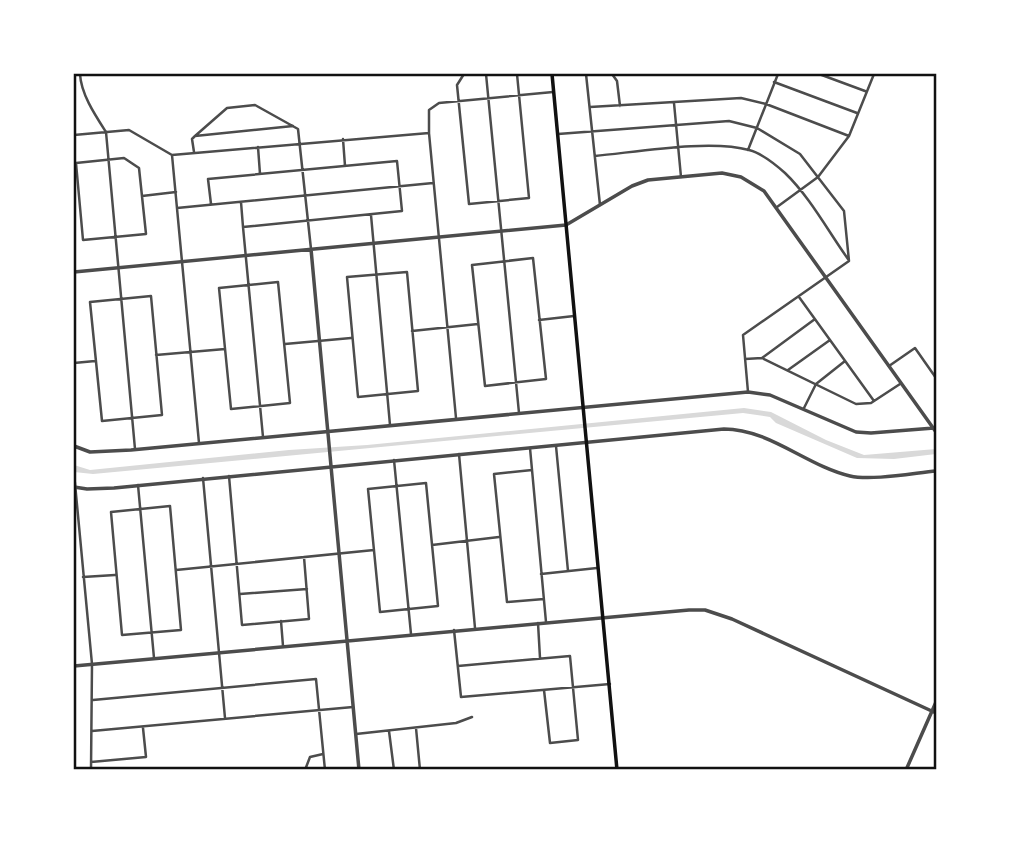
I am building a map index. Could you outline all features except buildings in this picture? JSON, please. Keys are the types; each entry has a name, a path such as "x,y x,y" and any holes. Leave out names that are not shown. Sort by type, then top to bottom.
{"main road":[{"path":"552,74 618,769"}],"street":[{"path":"80,74 94,113 106,132 135,449"},
{"path":"464,74 457,85 469,204 529,198 517,74"},
{"path":"486,74 519,412"},
{"path":"586,74 600,205"},
{"path":"748,150 778,74"},
{"path":"819,74 867,91"},
{"path":"777,206 818,177 849,136 874,74"},
{"path":"613,75 617,81 620,106"},
{"path":"775,82 858,114"},
{"path":"456,418 433,183 429,110 439,103 459,100 553,92"},
{"path":"590,107 741,98 766,104 849,136"},
{"path":"674,103 681,177"},
{"path":"194,153 192,139 227,108 255,105 298,129 359,769"},
{"path":"558,134 729,121 757,128 800,154 844,211 849,261"},
{"path":"195,136 293,126"},
{"path":"74,135 129,130 172,155 429,133"},
{"path":"343,139 345,166"},
{"path":"595,156 727,146 748,150 784,172 800,190 849,261"},
{"path":"258,147 260,174"},
{"path":"172,155 199,443"},
{"path":"124,158 139,168 142,196 146,234 83,240 76,163 124,158"},
{"path":"211,204 208,179 397,161 402,211 243,227"},
{"path":"74,272 566,225 632,186 648,180 722,173 741,177 764,191 777,206 935,429"},
{"path":"177,208 433,183"},
{"path":"142,196 176,192"},
{"path":"74,202 80,201"},
{"path":"240,201 263,437"},
{"path":"371,214 390,425"},
{"path":"533,258 540,320 546,379 485,386 472,265 533,258"},
{"path":"748,392 743,335 849,261"},
{"path":"407,272 418,391 358,397 347,277 377,275 407,272"},
{"path":"278,282 290,403 231,409 219,288 249,285 278,282"},
{"path":"151,296 162,415 102,421 90,302 121,299 151,296"},
{"path":"799,297 874,401"},
{"path":"540,320 575,316"},
{"path":"762,358 815,319"},
{"path":"412,331 478,324"},
{"path":"285,344 353,338"},
{"path":"788,370 830,341"},
{"path":"890,366 915,348 934,372 936,379"},
{"path":"156,355 225,349"},
{"path":"745,359 762,358 856,404 874,401 902,383"},
{"path":"74,363 96,361"},
{"path":"804,408 816,384 845,361"},
{"path":"74,446 93,453 748,392 770,395 856,432 935,429"},
{"path":"74,488 138,485 737,430 746,431 831,470 855,477 936,471"},
{"path":"556,446 568,571"},
{"path":"530,448 546,622"},
{"path":"458,454 475,628"},
{"path":"394,460 411,634"},
{"path":"532,470 494,474 507,602 544,599"},
{"path":"74,475 92,664 91,769"},
{"path":"229,476 242,625 309,619 304,557"},
{"path":"203,478 225,718"},
{"path":"426,483 432,545 438,606 380,612 368,489 426,483"},
{"path":"138,485 154,659"},
{"path":"170,506 176,570 181,630 122,635 111,512 170,506"},
{"path":"432,545 500,537"},
{"path":"176,570 374,551"},
{"path":"541,574 599,568"},
{"path":"83,577 117,575"},
{"path":"239,594 307,589"},
{"path":"74,666 603,616 705,610 732,619 934,712"},
{"path":"281,621 283,646"},
{"path":"537,622 540,659"},
{"path":"454,630 461,697 610,684"},
{"path":"458,666 570,656 578,740 550,743 544,690"},
{"path":"93,700 316,679 325,769"},
{"path":"906,769 934,712 936,702"},
{"path":"92,731 353,707"},
{"path":"356,734 456,723 472,717"},
{"path":"91,762 146,757 143,726"},
{"path":"416,728 420,769"},
{"path":"389,731 394,769"},
{"path":"305,769 310,757 323,754"}],"shaded area":[{"path":"744,408 771,412 826,440 864,455 936,449 936,454 894,459 857,458 776,423 770,417 743,413 93,474 74,472 74,465 90,470"}]}
